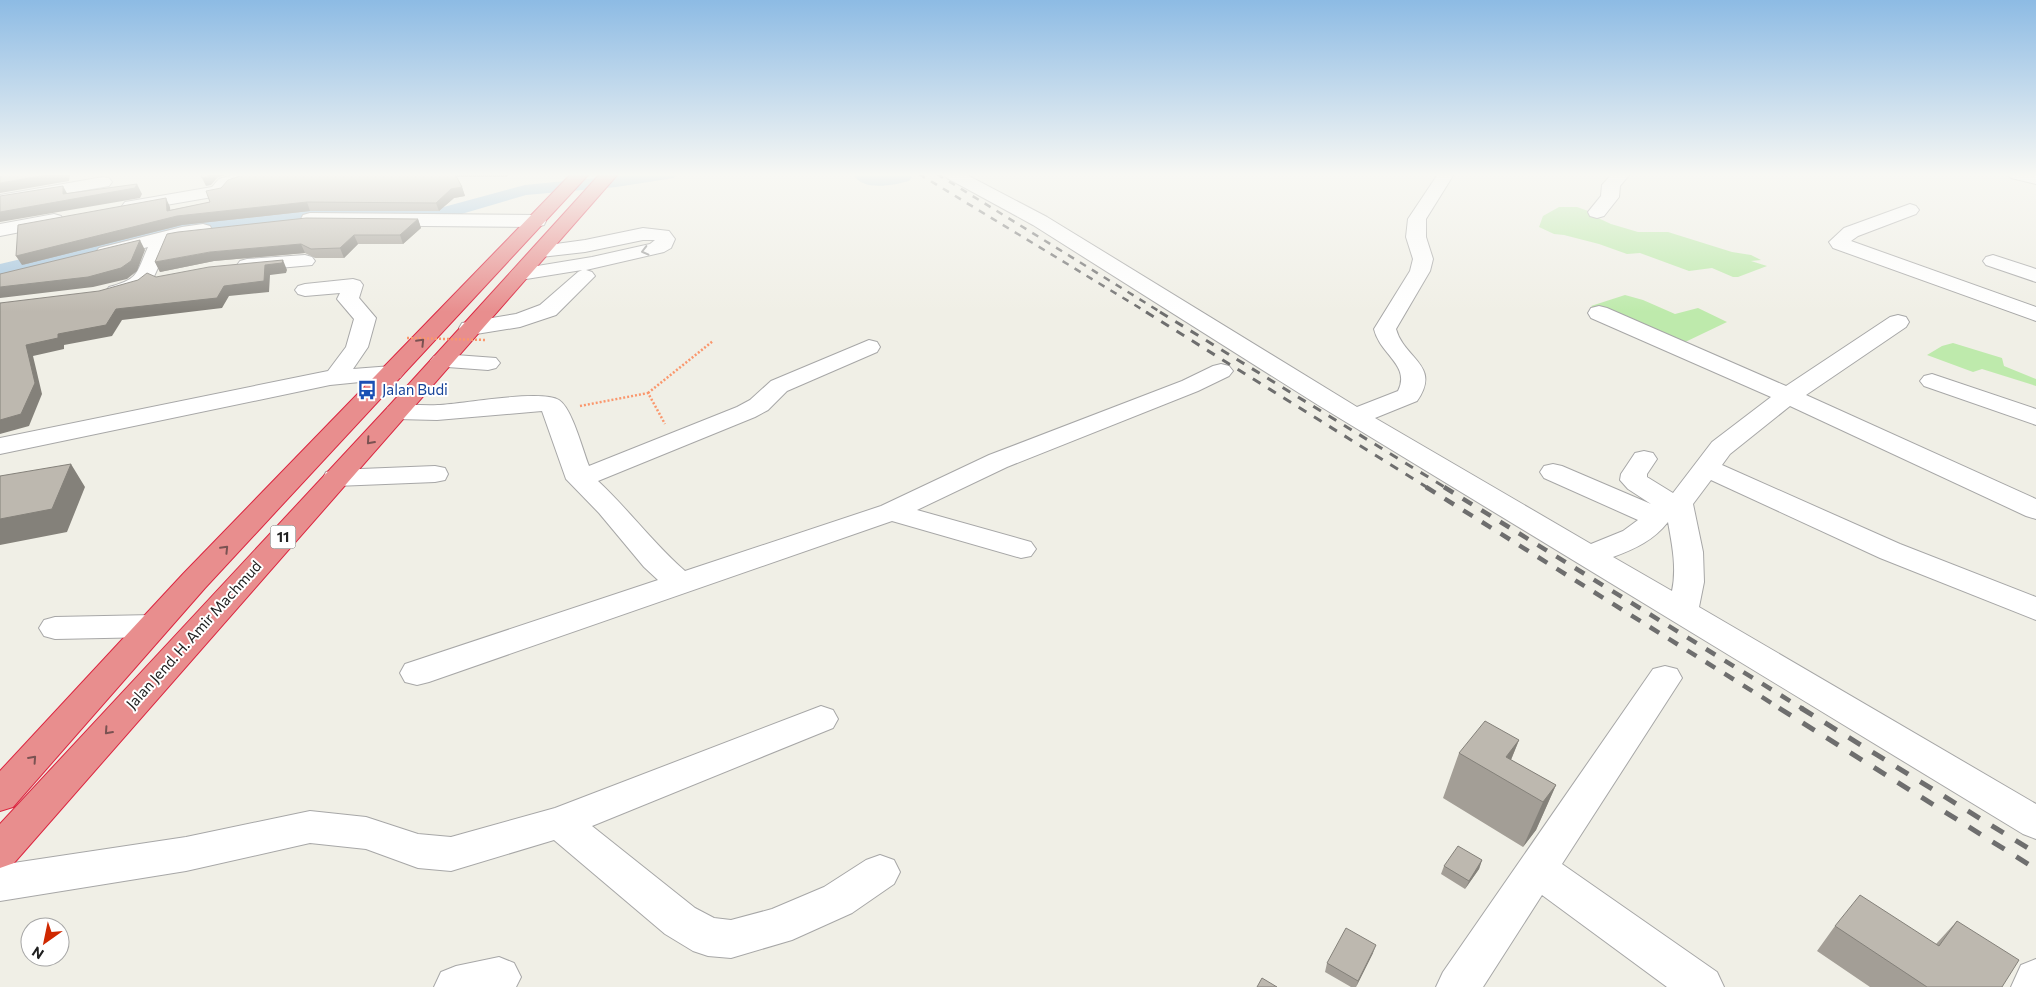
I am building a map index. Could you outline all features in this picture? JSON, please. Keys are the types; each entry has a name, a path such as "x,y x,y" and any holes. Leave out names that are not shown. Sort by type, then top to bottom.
{"highway":[{"name":"Jalan Jend. H. Amir Machmud","path":"0,851 442,362 478,334 514,282 541,251 562,220"},
{"name":"Jalan Jend. H. Amir Machmud","path":"0,796 194,581 537,221"},
{"path":"194,581 243,581"}],"street":[{"path":"0,230 56,220"},
{"path":"294,221 314,220"},
{"path":"412,220 463,222 537,221"},
{"path":"1038,220 1356,416 2036,823"},
{"path":"1356,416 1408,396 1415,382 1414,370 1386,340 1385,330 1420,271 1423,259 1416,237 1417,220"},
{"path":"1883,220 1851,232 1839,242 1840,244 2036,314"},
{"path":"84,257 162,238 222,228"},
{"path":"514,282 657,248 664,244 665,239 657,234 642,234 585,246 541,251"},
{"path":"94,294 120,290 135,286 143,281 162,238"},
{"path":"231,267 258,256 305,260"},
{"path":"1993,261 2036,276"},
{"path":"478,334 548,310 585,276"},
{"path":"514,282 551,291"},
{"path":"305,290 353,285 348,299 365,318 357,347 336,377"},
{"path":"1599,313 1788,396 2036,510"},
{"path":"1682,611 1689,582 1688,552 1678,504 1721,448 1788,396 1898,322"},
{"path":"580,478 674,439 746,412 759,406 779,386 869,347"},
{"path":"442,362 488,363"},
{"path":"417,673 891,512 998,461 1190,386 1220,371"},
{"path":"0,446 336,377 392,373"},
{"path":"1932,381 2036,417"},
{"path":"397,412 437,412 539,403 550,406 555,410 580,478 609,506 654,560 681,584"},
{"path":"1588,556 1634,538 1646,530 1666,502 1658,494 1640,486 1634,480 1634,474 1644,459"},
{"path":"1707,468 1890,551 2036,609"},
{"path":"1553,472 1656,517"},
{"path":"336,478 435,474"},
{"path":"891,512 1021,549"},
{"path":"54,628 153,626"},
{"path":"1458,987 1665,678"},
{"path":"0,883 186,854 310,827 366,833 418,851 451,854 560,822 821,719"},
{"path":"560,822 680,921 708,936 731,939 777,927 838,900 880,872"},
{"path":"1537,868 1702,987"},
{"path":"456,987 499,977"},
{"path":"2033,987 2036,979"}],"path":[{"path":"407,338 478,334"},
{"path":"555,410 648,393 713,341"},
{"path":"648,393 674,439"}],"green space":[{"path":"1542,220 1602,220 1638,232 1668,232 1732,252 1751,255 1761,260 1751,261 1767,266 1738,277 1733,277 1712,268 1689,271 1640,253 1627,254 1599,244 1554,234 1539,227"},
{"path":"1625,295 1643,300 1675,314 1698,308 1727,322 1681,344 1604,315 1591,306"},
{"path":"1953,343 2002,358 2004,366 2036,379 2036,386 1982,369 1973,372 1927,355 1942,346"}],"building":[{"path":"45,220 161,220 16,256 18,225"},
{"path":"287,220 417,220 400,235 354,235 340,248 311,249 301,244 210,252 155,262 167,234"},
{"path":"140,240 131,261 121,268 88,277 0,287 0,274"},
{"path":"283,260 282,263 265,265 264,281 224,286 217,298 116,309 106,325 58,334 58,338 26,345 35,383 21,414 0,420 0,303 99,291 138,280 147,273 156,277 209,267"},
{"path":"71,464 52,509 0,519 0,476"},
{"path":"1485,721 1519,740 1506,757 1556,785 1543,802 1459,753"},
{"path":"1458,846 1482,860 1469,881 1444,866"},
{"path":"1860,895 1939,946 1957,921 2019,960 2002,987 1927,987 1835,926"},
{"path":"1346,928 1376,945 1358,981 1327,963"},
{"path":"1262,978 1277,987 1257,987"}],"waterway":[{"path":"0,270 182,227 235,220"}],"railway":[{"path":"995,220 1148,313"},
{"path":"1012,220 1162,313"},
{"path":"1146,312 1428,488"},
{"path":"1160,312 1446,488"},
{"path":"1426,487 1781,709"},
{"path":"1444,487 1803,709"},
{"path":"1779,708 2036,869"},
{"path":"1801,708 2036,853"}],"place":[{"name":"Jalan Budi","path":"367,390"}]}
